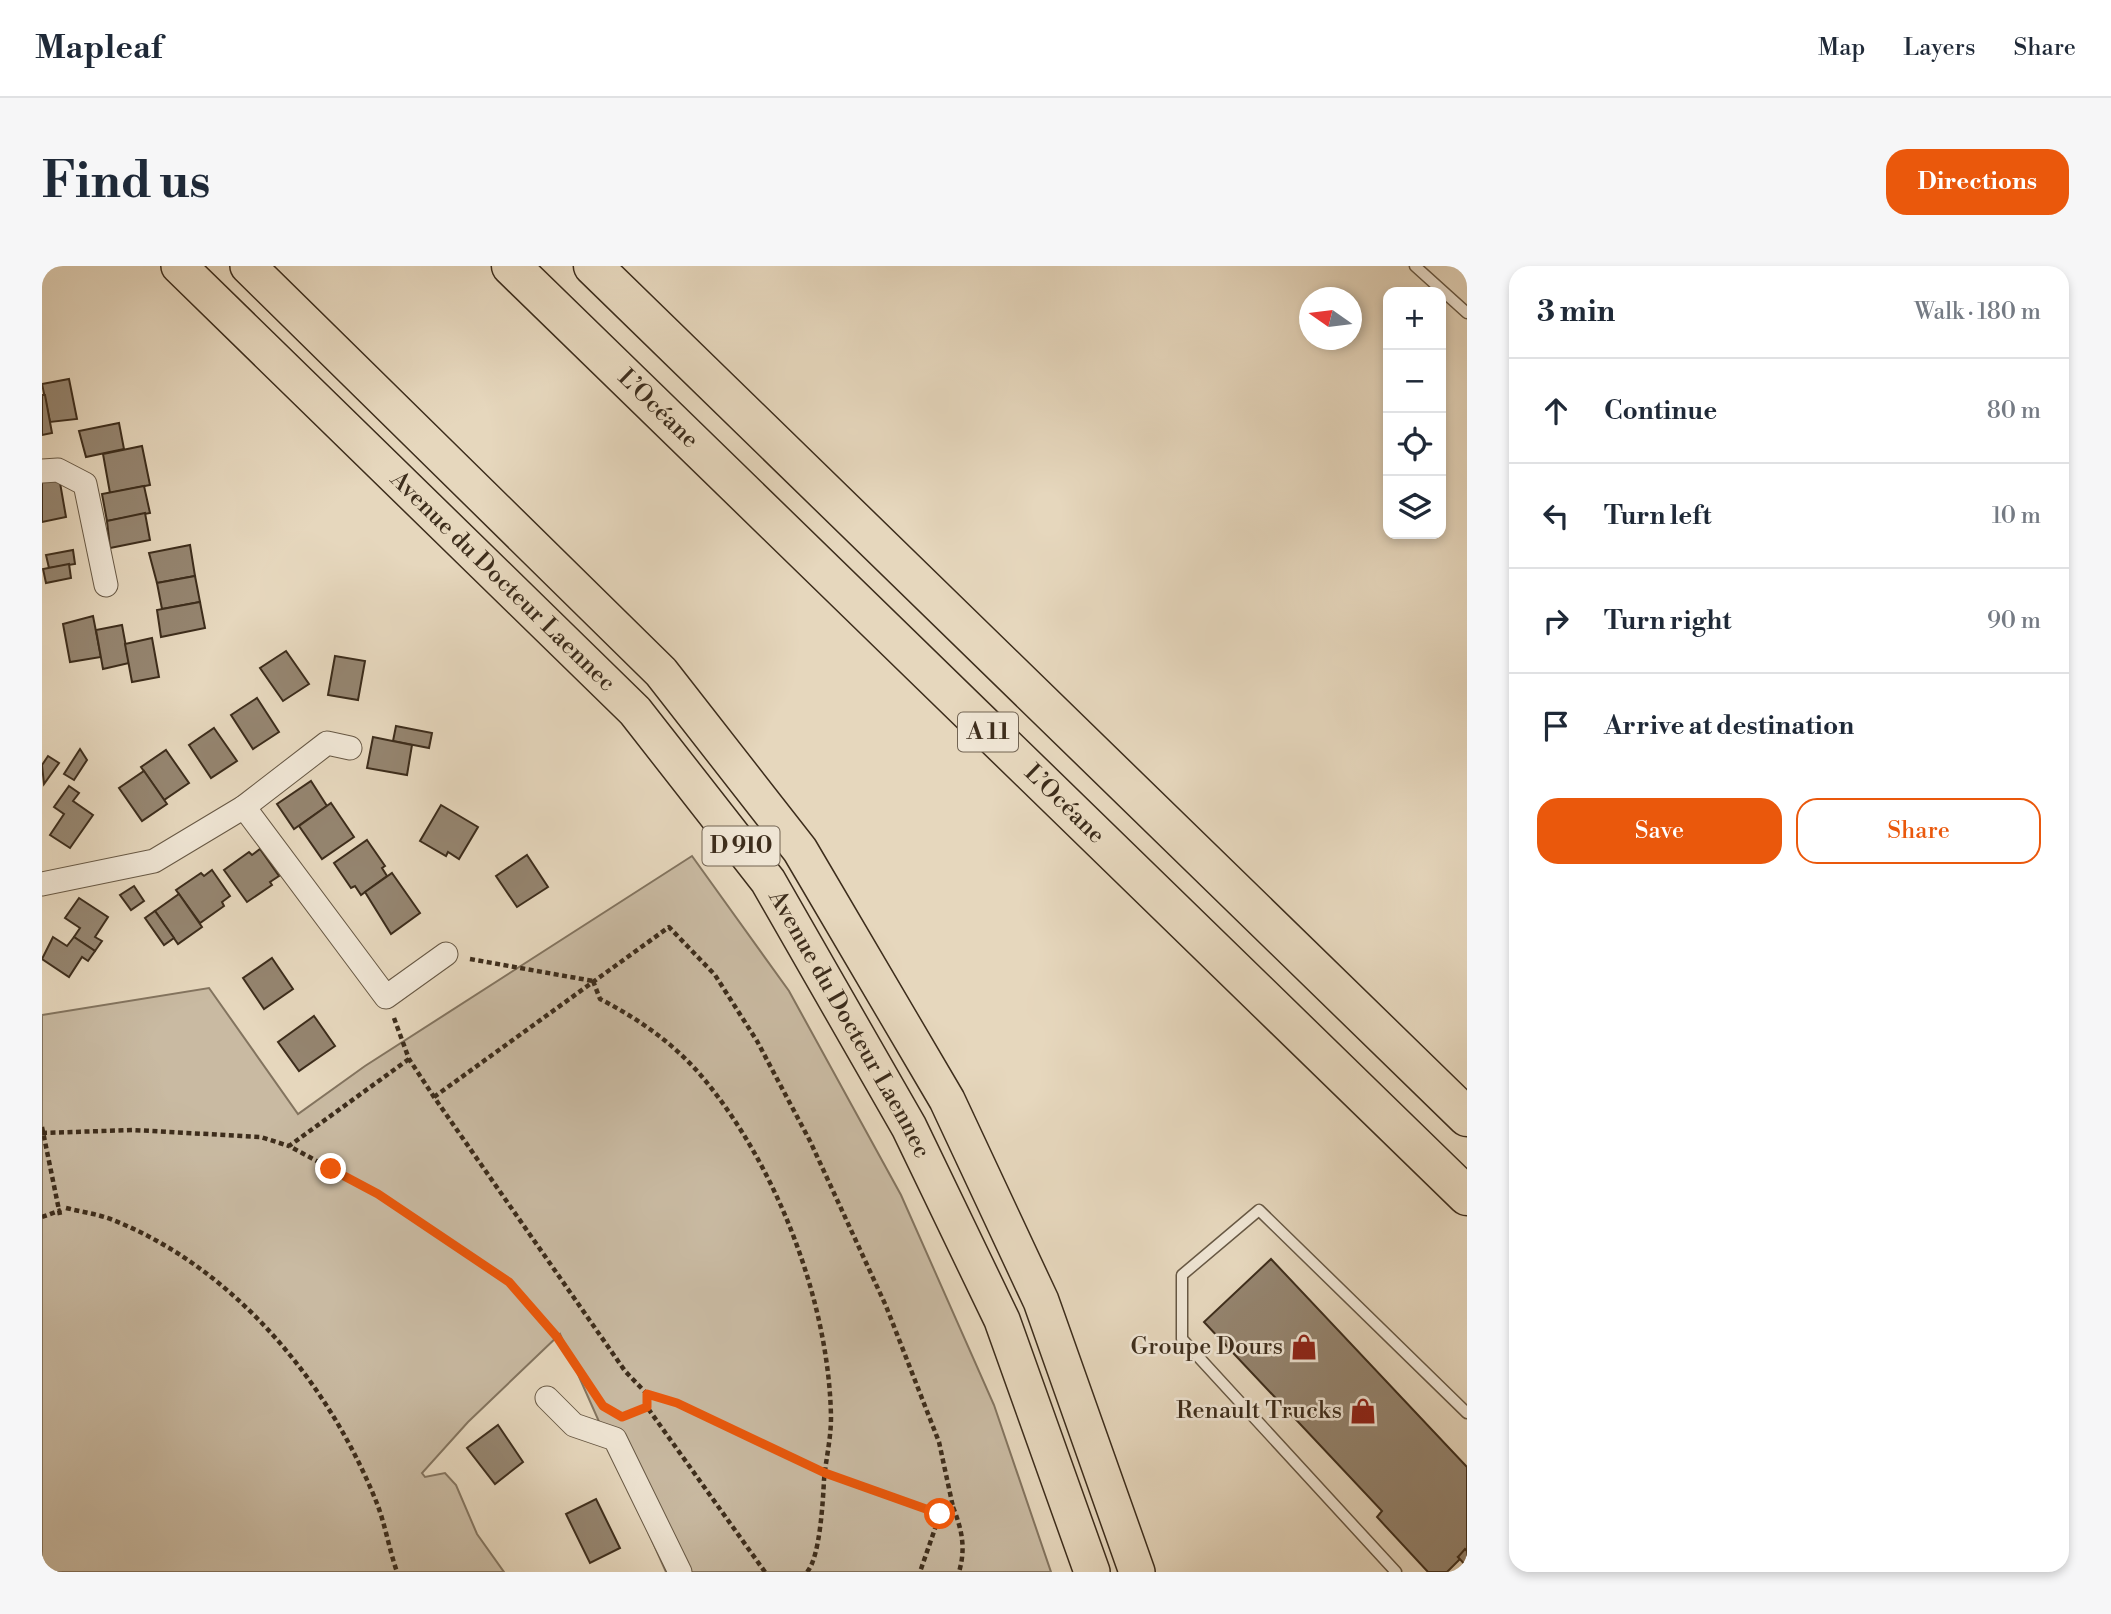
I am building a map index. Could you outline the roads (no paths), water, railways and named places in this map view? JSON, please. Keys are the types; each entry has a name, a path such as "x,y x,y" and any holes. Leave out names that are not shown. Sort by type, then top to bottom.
{"highway":[{"name":"L’Océane","path":"511,266 1467,1196"},
{"name":"A 11","path":"593,266 1467,1117"}],"main road":[{"name":"Avenue du Docteur Laennec","path":"179,266 635,711 768,881 909,1127 1002,1320 1092,1572"},
{"name":"Avenue du Docteur Laennec","path":"248,266 661,672 800,850 953,1112 1041,1301 1137,1572"}],"street":[{"path":"42,471 58,470 85,484 106,585"},
{"path":"42,884 154,861 244,807 327,743 350,748"},
{"path":"244,807 386,997 446,954"},
{"path":"547,1398 574,1425 615,1439 680,1572"}],"lane":[{"path":"1415,266 1467,313"},
{"path":"1396,1572 1182,1339 1182,1275 1259,1210 1467,1413"}],"place":[{"name":"Groupe Dours","path":"1304,1347"},
{"name":"Renault Trucks","path":"1363,1411"}]}
